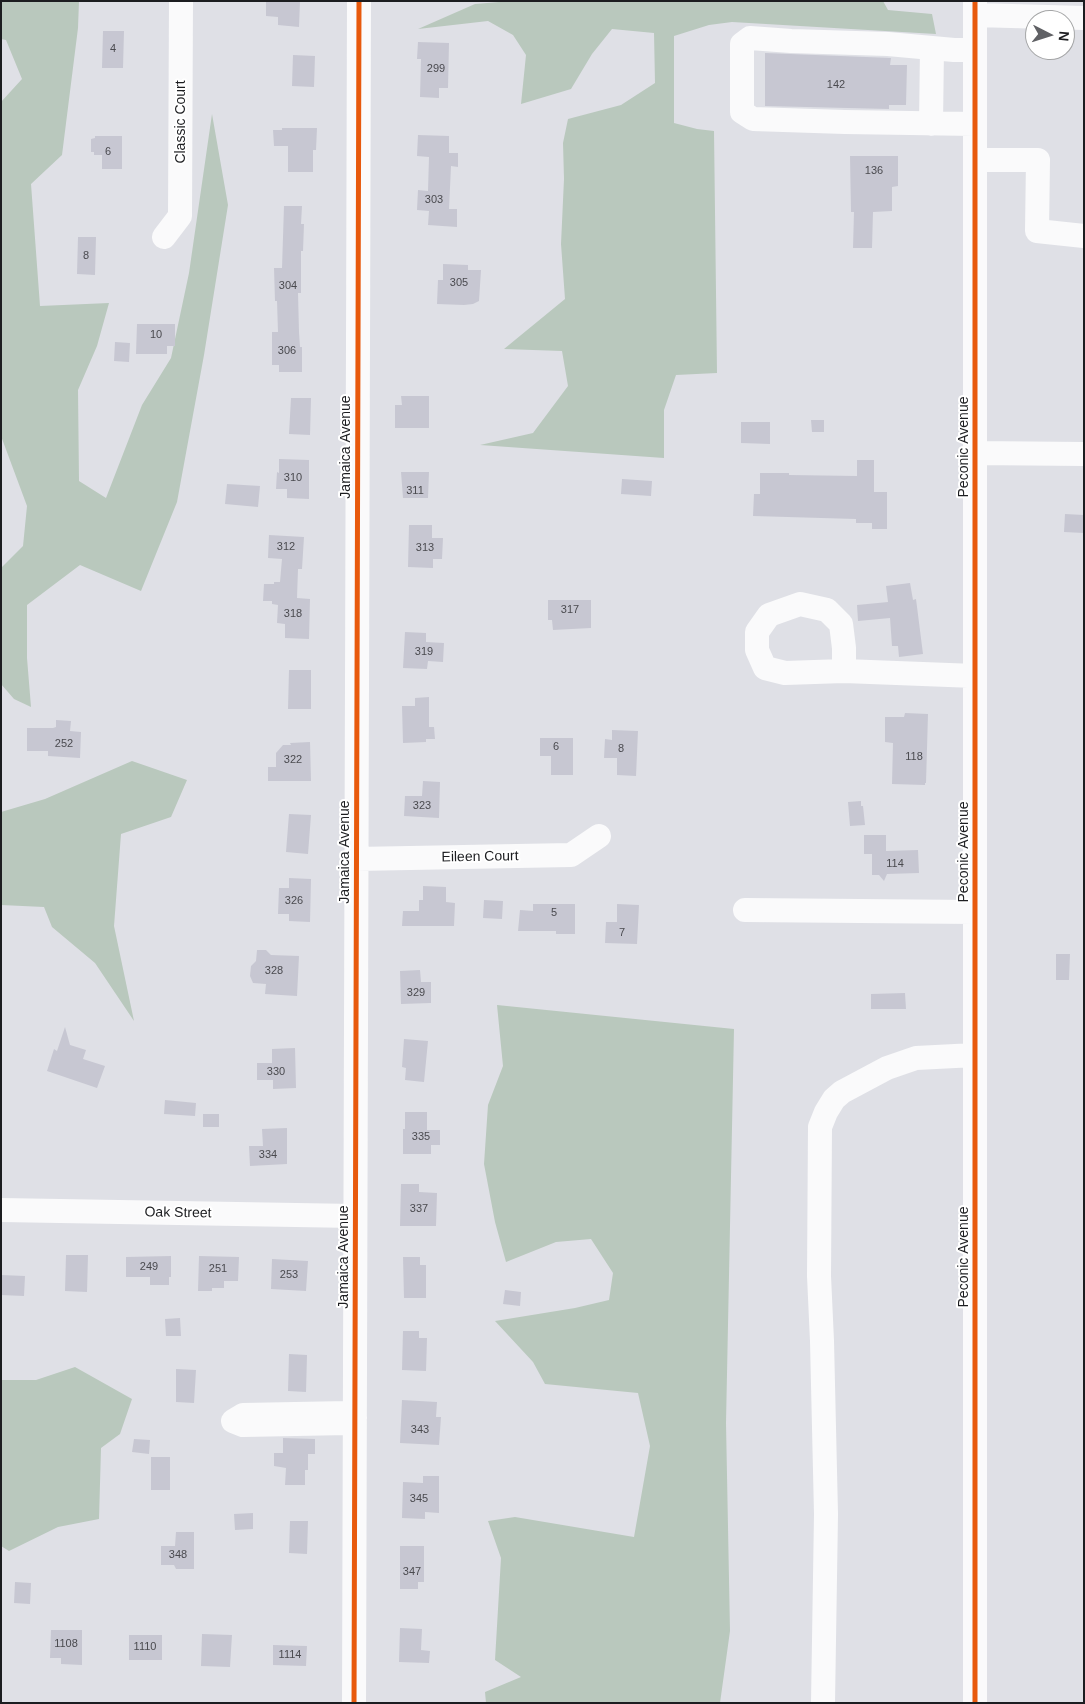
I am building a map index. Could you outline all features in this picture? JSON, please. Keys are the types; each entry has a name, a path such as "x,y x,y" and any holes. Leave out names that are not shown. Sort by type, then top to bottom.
{"street":[{"name":"Classic Court","path":"164,237 180,216 181,1"},
{"name":"Jamaica Avenue","path":"354,1703 359,1"},
{"path":"975,8 1084,18"},
{"name":"Peconic Avenue","path":"975,8 975,1703"},
{"path":"975,50 750,38 742,44 742,112 753,118 975,124"},
{"path":"931,124 932,48"},
{"path":"975,160 1038,160 1038,231 1084,236"},
{"path":"975,452 1084,454"},
{"path":"844,671 975,676"},
{"name":"Eileen Court","path":"356,860 571,855 599,836"},
{"path":"745,910 975,912"},
{"path":"823,1703 826,1514 819,1199 820,1127 834,1099 842,1092 886,1068 916,1058 975,1055"},
{"name":"Oak Street","path":"1,1210 355,1216"}],"green space":[{"path":"1,1 79,1 78,28 62,155 31,184 40,306 109,303 97,346 78,390 79,481 106,498 142,405 171,358 189,273 212,114 228,205 204,355 177,502 141,591 80,565 27,605 27,658 31,707 14,699 1,684 1,568 23,546 27,506 1,436 1,102 22,79 6,40 1,39"},
{"path":"511,1 883,1 888,10 932,14 936,34 732,22 709,25 674,36 674,123 714,131 717,373 676,375 664,410 664,458 480,445 533,433 568,386 562,351 504,349 565,299 561,244 564,179 563,143 568,119 621,105 655,83 654,33 612,29 592,54 571,89 521,104 526,55 513,35 488,21 418,29 475,4"},
{"path":"132,761 187,780 171,817 121,834 114,926 134,1021 95,963 52,927 44,907 1,905 1,812 45,799"},
{"path":"497,1005 734,1029 726,1423 730,1631 720,1703 486,1703 485,1692 521,1677 495,1660 501,1558 488,1521 515,1517 634,1537 650,1446 638,1393 545,1384 533,1362 495,1321 575,1308 609,1300 613,1273 591,1239 556,1242 506,1262 495,1222 484,1164 488,1105 503,1066"},
{"path":"75,1367 132,1399 120,1434 101,1448 99,1519 58,1527 9,1551 1,1546 1,1380 36,1380"}],"building":[{"path":"266,1 300,1 299,27 278,25 278,17 266,16"},
{"path":"103,31 124,31 123,68 102,68"},
{"path":"418,42 449,43 448,88 439,88 439,98 420,97 421,59 417,59"},
{"path":"765,53 891,58 890,65 907,65 906,105 889,105 889,109 765,106"},
{"path":"293,55 315,56 314,87 292,86"},
{"path":"282,128 317,128 316,150 313,150 313,172 288,172 288,146 274,146 273,130 282,130"},
{"path":"418,135 449,136 449,153 458,153 458,167 451,166 449,209 457,209 457,227 428,225 429,211 417,210 418,190 428,191 429,157 417,156"},
{"path":"95,136 122,136 122,169 102,169 102,155 94,155 94,152 91,152 91,139 95,138"},
{"path":"850,156 898,156 898,186 892,187 892,211 873,212 872,248 853,248 854,212 851,212"},
{"path":"284,206 302,206 301,224 304,224 303,251 301,251 301,293 298,293 302,372 279,372 279,365 272,365 272,332 278,332 274,268 282,268"},
{"path":"78,237 96,237 95,275 77,274"},
{"path":"443,264 468,265 468,270 481,270 479,301 464,305 437,304 438,280 443,280"},
{"path":"137,324 175,324 175,346 167,346 167,354 136,354"},
{"path":"115,342 130,343 129,362 114,361"},
{"path":"401,396 429,396 429,428 395,428 395,405 402,405"},
{"path":"291,398 311,398 310,435 289,434"},
{"path":"811,420 824,420 824,432 812,432"},
{"path":"741,422 770,422 770,444 741,443"},
{"path":"279,459 309,460 309,499 287,498 287,489 276,489"},
{"path":"857,460 874,460 874,492 887,492 887,529 872,529 872,523 856,523 856,519 753,516 754,494 760,494 760,473 857,476"},
{"path":"401,472 429,472 428,498 403,498"},
{"path":"622,479 652,481 651,496 621,494"},
{"path":"227,484 260,486 258,507 225,504"},
{"path":"1065,514 1084,515 1084,533 1064,532"},
{"path":"409,525 432,525 432,538 443,538 442,559 433,559 433,568 408,567"},
{"path":"269,535 304,537 302,569 298,569 297,598 310,599 309,639 285,638 285,624 277,623 278,605 272,604 272,601 263,601 264,584 280,582 282,559 268,558"},
{"path":"910,583 913,600 916,599 923,654 899,657 898,646 892,646 890,618 858,621 857,605 888,602 886,586"},
{"path":"548,600 591,600 591,628 553,630 552,620 548,620"},
{"path":"405,632 426,633 426,642 444,643 443,662 428,661 427,669 403,668"},
{"path":"289,670 311,670 311,709 288,709"},
{"path":"429,697 429,727 434,727 435,739 426,739 426,742 403,743 402,706 415,706 415,698"},
{"path":"905,713 928,714 925,785 892,784 893,743 885,742 885,717 904,717"},
{"path":"56,720 71,721 70,731 81,732 80,758 48,756 48,751 27,751 27,728 53,728 56,727"},
{"path":"612,730 638,731 636,776 617,775 617,758 604,758 605,739 612,740"},
{"path":"540,738 573,738 573,775 551,775 551,756 540,756"},
{"path":"310,742 311,781 268,781 268,767 276,767 276,753 283,745"},
{"path":"423,781 440,782 439,818 404,816 405,796 422,796"},
{"path":"861,801 865,825 850,826 848,802"},
{"path":"289,814 311,815 308,854 286,852"},
{"path":"864,835 886,835 886,851 918,850 919,873 887,874 884,881 879,875 872,875 872,854 864,854"},
{"path":"289,878 311,879 310,922 289,921 289,914 278,914 279,888 289,888"},
{"path":"423,886 446,887 446,902 455,903 454,926 402,926 403,911 419,911 419,900 423,900"},
{"path":"484,900 503,901 502,919 483,918"},
{"path":"533,904 575,904 575,934 556,934 556,931 518,931 520,910 533,911"},
{"path":"617,904 639,905 637,944 605,943 606,922 617,922"},
{"path":"257,950 266,950 271,955 299,956 297,996 265,994 266,984 253,983 250,976 251,966 256,961"},
{"path":"1056,954 1070,954 1069,980 1056,980"},
{"path":"420,970 421,982 431,982 431,1003 401,1004 400,971"},
{"path":"905,993 906,1009 871,1009 871,994"},
{"path":"65,1027 70,1045 86,1050 83,1059 105,1066 97,1088 47,1071 54,1049 57,1051"},
{"path":"404,1039 428,1041 424,1082 405,1080 406,1068 402,1067"},
{"path":"295,1048 296,1088 273,1089 273,1080 257,1080 257,1063 272,1063 272,1049"},
{"path":"165,1100 196,1103 195,1116 164,1114"},
{"path":"405,1112 427,1112 427,1130 440,1130 440,1145 431,1145 431,1154 403,1154"},
{"path":"203,1114 219,1114 219,1127 203,1127"},
{"path":"287,1128 287,1164 250,1166 249,1146 263,1146 262,1129"},
{"path":"401,1184 419,1184 419,1192 437,1193 436,1226 400,1226"},
{"path":"66,1255 88,1255 87,1292 65,1291"},
{"path":"171,1256 169,1285 150,1285 150,1277 126,1277 126,1257"},
{"path":"199,1256 239,1257 238,1281 224,1281 224,1288 212,1288 212,1291 198,1291"},
{"path":"403,1257 420,1257 420,1265 426,1265 426,1298 404,1298"},
{"path":"272,1259 308,1261 306,1291 271,1289"},
{"path":"1,1275 25,1276 24,1296 1,1295"},
{"path":"505,1290 521,1292 520,1306 503,1304"},
{"path":"180,1318 181,1336 166,1336 165,1319"},
{"path":"403,1331 419,1331 419,1338 427,1338 426,1371 402,1370"},
{"path":"289,1354 307,1355 306,1392 288,1391"},
{"path":"176,1369 196,1370 194,1403 176,1402"},
{"path":"402,1400 437,1402 436,1417 441,1417 439,1445 400,1443"},
{"path":"283,1438 315,1439 315,1454 308,1454 308,1470 305,1470 305,1485 285,1485 286,1468 274,1466 274,1453 283,1453"},
{"path":"134,1439 150,1440 149,1454 132,1452"},
{"path":"151,1457 170,1457 170,1490 151,1490"},
{"path":"423,1476 439,1476 439,1513 425,1512 425,1519 402,1518 403,1482 423,1483"},
{"path":"253,1513 253,1529 235,1530 234,1514"},
{"path":"290,1521 308,1521 307,1554 289,1553"},
{"path":"176,1532 194,1532 194,1569 176,1569 174,1565 161,1565 161,1546 175,1546"},
{"path":"400,1546 424,1546 424,1582 418,1582 418,1589 400,1589"},
{"path":"15,1582 31,1583 30,1604 14,1603"},
{"path":"400,1628 422,1629 421,1650 430,1651 429,1663 399,1662"},
{"path":"51,1630 82,1630 82,1665 61,1664 61,1658 50,1658"},
{"path":"202,1634 232,1635 230,1667 201,1666"},
{"path":"129,1635 162,1635 162,1660 129,1660"},
{"path":"273,1645 307,1646 306,1666 273,1665"}],"cycle path":[{"path":"354,1703 359,1"},
{"path":"975,1 975,1703"}]}
